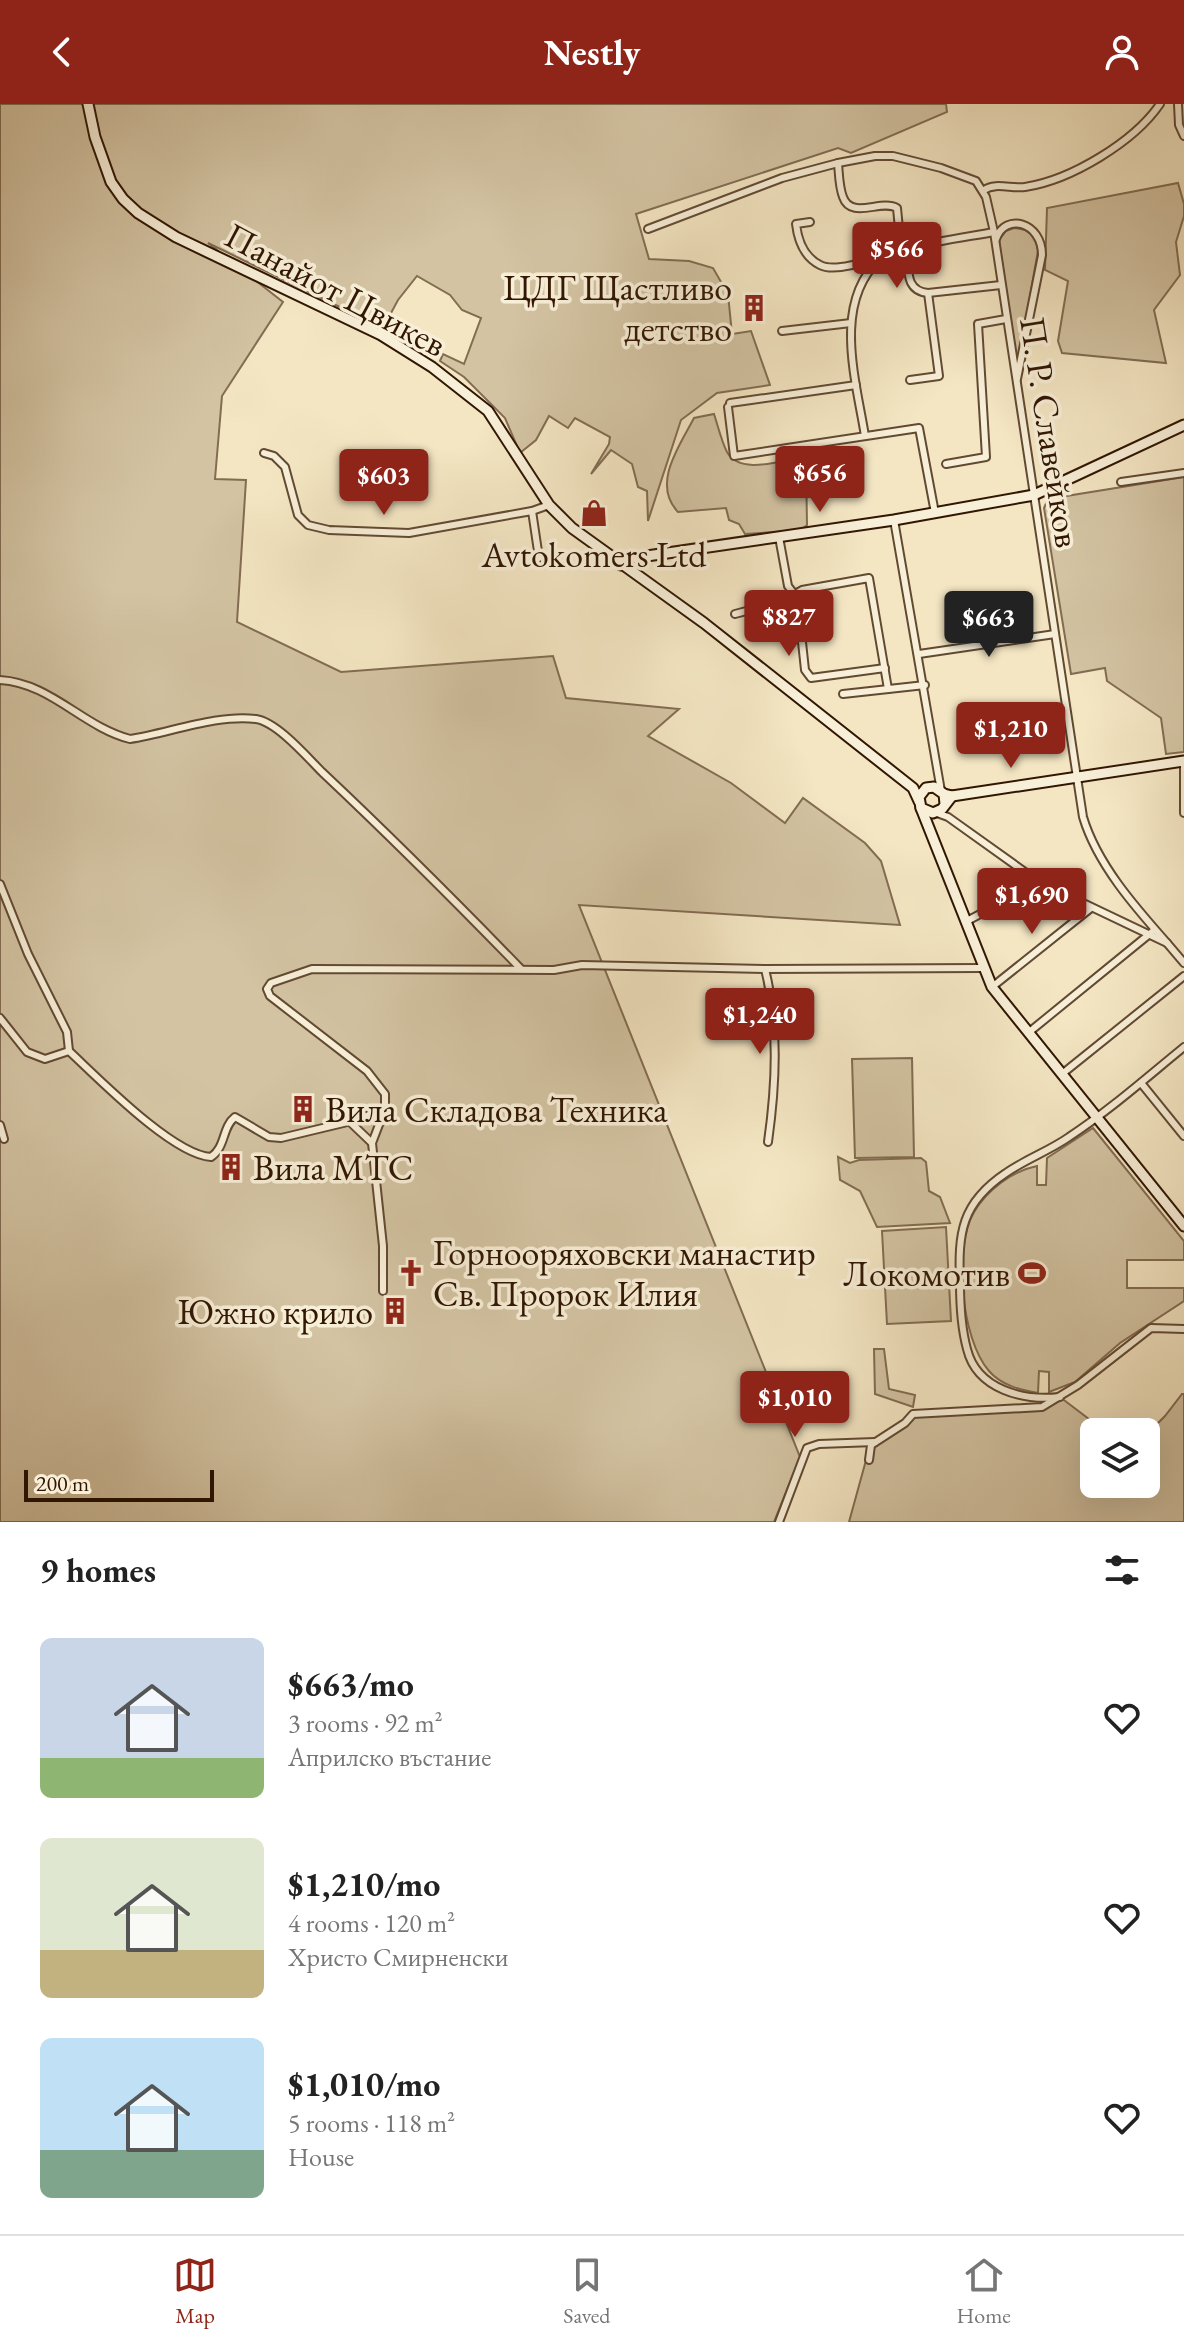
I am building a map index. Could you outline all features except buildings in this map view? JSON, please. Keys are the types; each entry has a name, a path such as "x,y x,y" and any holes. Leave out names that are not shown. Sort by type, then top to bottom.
{"street":[{"name":"Панайот Цвикев","path":"88,104 95,137 111,182 138,213 176,237 381,335 432,367 488,411 549,505 572,528 704,623 913,788 936,798"},
{"path":"648,229 782,178 875,156 907,158 964,175 984,190 991,186 1028,186 1075,171 1111,150 1149,118 1160,104"},
{"path":"1178,104 1179,125 1184,136"},
{"path":"838,163 843,199 849,206 856,209 888,204 897,208 911,286 916,291 928,293 1001,285"},
{"name":"П. Р. Славейков","path":"984,190 994,232 1075,777 1088,836 1152,932"},
{"path":"810,222 796,224 803,249 820,265 830,268 883,257 904,249 994,232"},
{"path":"995,243 997,234 1015,225 1026,225 1041,239 1042,255 1015,387"},
{"path":"865,436 856,385 851,323 863,279 883,257"},
{"path":"910,380 939,376 928,293"},
{"path":"946,464 986,457 978,324 1006,319"},
{"path":"782,331 851,323"},
{"path":"856,385 729,405 734,456 919,428 935,513"},
{"path":"621,565 633,558 894,520 1034,495 1184,425"},
{"path":"264,453 274,456 285,467 298,515 308,525 329,530 409,533 532,511 549,505"},
{"path":"1121,482 1184,473"},
{"path":"532,511 539,558"},
{"path":"894,520 925,685 936,798 926,824 983,968 992,987 1184,1226"},
{"path":"779,537 788,586 795,595 805,670 811,678 885,668"},
{"path":"735,614 781,602 802,590 869,578 888,689"},
{"path":"919,654 1055,634"},
{"path":"0,680 27,684 55,697 117,735 130,739 232,720 259,719 276,729 327,776 521,969"},
{"path":"843,694 925,685"},
{"path":"936,798 1184,761 1184,813"},
{"path":"936,798 948,817 1039,882 1091,908 1152,932 1167,943 1184,963"},
{"path":"965,922 1039,882"},
{"path":"0,884 28,954 67,1032 69,1051 147,1121 199,1155 211,1157 216,1154 228,1123 235,1117 275,1138 350,1122 385,1109"},
{"path":"992,987 1091,908"},
{"path":"1028,1033 1152,932"},
{"path":"383,1291 383,1246 372,1143 385,1109 385,1094 378,1082 348,1055 276,1003 267,989 271,983 312,969 554,970 582,965 765,969 983,968"},
{"path":"765,969 770,991 775,1059 768,1142"},
{"path":"1062,1074 1184,976"},
{"path":"0,1018 27,1052 36,1057 48,1058 69,1051"},
{"path":"1060,1397 1040,1399 1001,1390 987,1381 969,1358 962,1328 960,1234 972,1206 1006,1172 1048,1152 1097,1118 1183,1049"},
{"path":"1141,1083 1184,1136"},
{"path":"350,1122 372,1143"},
{"path":"0,1125 4,1139"},
{"path":"869,1460 868,1453 875,1442 905,1423 913,1414 1042,1407 1060,1397 1151,1328 1184,1329"},
{"path":"779,1522 807,1448 819,1444 875,1442"}],"shaded area":[{"path":"0,104 946,104 947,112 851,153 838,148 636,214 649,259 689,261 713,268 728,294 732,334 751,331 770,385 717,393 681,420 648,521 647,491 638,487 632,464 611,450 591,474 610,437 575,418 568,428 549,416 536,440 520,453 505,418 464,377 440,361 443,354 464,364 481,318 462,310 450,295 417,276 398,300 383,328 208,243 283,302 222,396 215,479 246,480 237,622 341,672 553,656 566,698 679,709 648,736 731,783 785,823 803,798 865,843 881,861 900,925 579,905 800,1457 774,1522 0,1522"},
{"path":"1178,183 1184,204 1184,216 1176,242 1180,275 1154,310 1166,363 1062,353 1058,341 1068,281 1045,270 1047,208"},
{"path":"1014,228 1031,234 1038,251 1019,358 1016,359 999,240 1006,231"},
{"path":"714,414 721,438 733,459 750,465 800,458 806,461 807,525 801,530 745,534 739,524 729,520 726,508 678,512 670,501 667,489 671,465 694,418"},
{"path":"1184,477 1184,752 1166,754 1161,718 1107,681 1105,668 1071,674 1044,508 1048,499"},
{"path":"912,1058 914,1157 855,1158 852,1059"},
{"path":"1093,1128 1184,1241 1184,1260 1127,1260 1127,1288 1184,1288 1184,1301 1120,1343 1075,1382 1049,1392 1049,1372 1039,1371 1038,1393 1024,1390 1005,1383 989,1371 972,1338 963,1293 962,1270 967,1228 979,1204 1010,1177 1037,1166 1037,1185 1046,1185 1047,1158"},
{"path":"838,1157 850,1163 921,1158 926,1162 929,1191 940,1197 950,1223 877,1227 860,1191 840,1180"},
{"path":"946,1227 951,1321 887,1324 882,1231"},
{"path":"874,1349 884,1349 889,1389 915,1395 913,1407 875,1394"},
{"path":"1184,1394 1184,1522 849,1522 868,1453 879,1438 913,1414 1025,1409 1060,1397 1088,1418 1080,1418 1080,1498 1160,1498 1160,1421"}],"place":[{"name":"ЦДГ Щастливо детство","path":"754,308"},
{"name":"Avtokomers Ltd","path":"594,513"},
{"name":"Вила Складова Техника","path":"303,1109"},
{"name":"Вила МТС","path":"231,1167"},
{"name":"Горнооряховски манастир Св. Пророк Илия","path":"411,1273"},
{"name":"Локомотив","path":"1032,1273"},
{"name":"Южно крило","path":"395,1311"}]}
